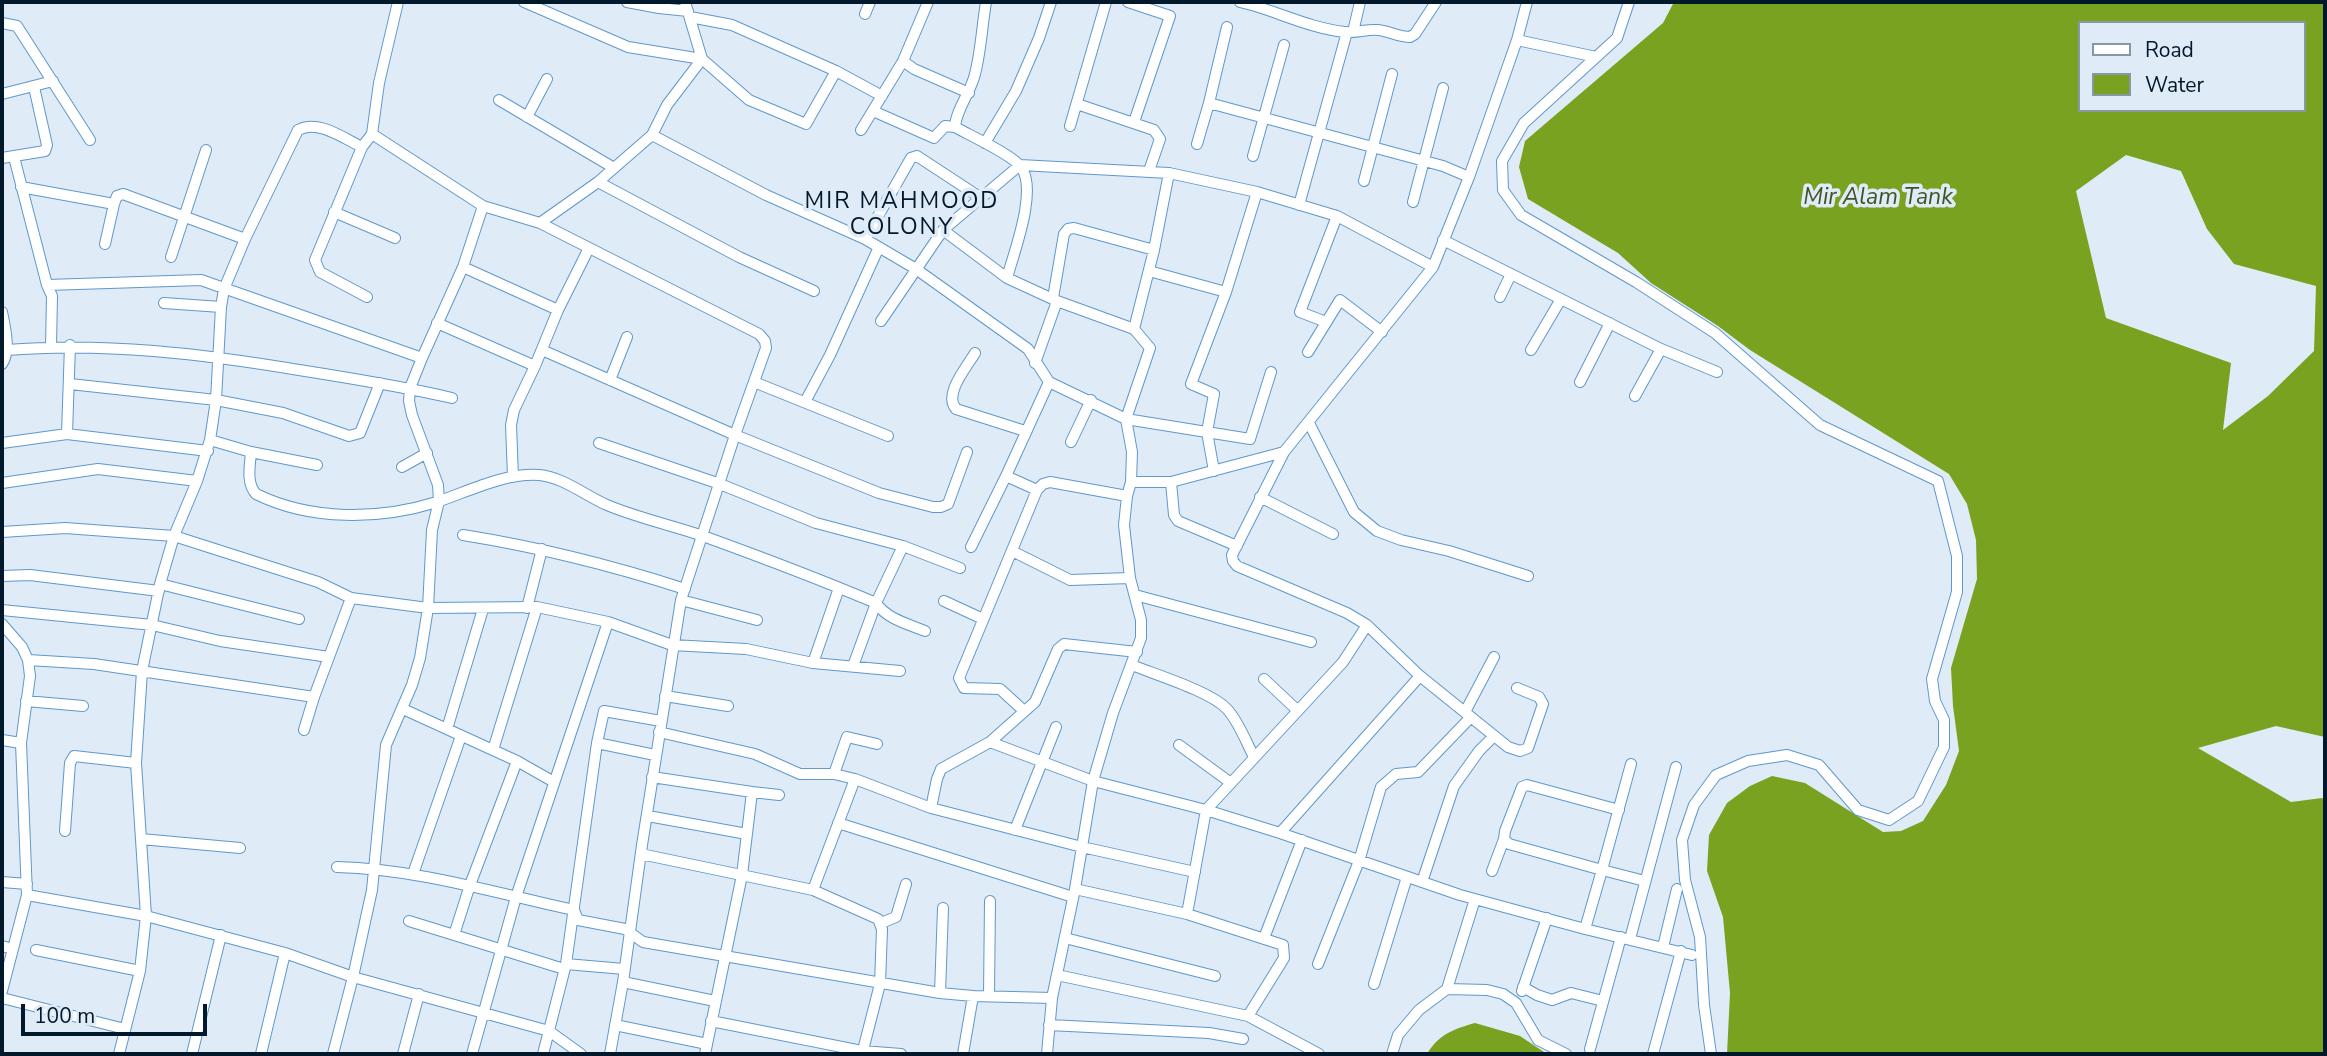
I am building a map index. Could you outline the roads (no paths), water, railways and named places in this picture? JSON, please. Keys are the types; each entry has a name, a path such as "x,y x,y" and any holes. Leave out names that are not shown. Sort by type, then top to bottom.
{"street":[{"path":"367,297 320,272 315,260 362,147 372,134 379,83 398,2"},
{"path":"524,2 628,47 702,59 749,100 806,124 836,71"},
{"path":"627,2 688,10 732,25 836,71 882,96"},
{"path":"865,14 870,2"},
{"path":"861,130 903,61 928,2"},
{"path":"955,127 956,118 970,93 976,73 986,2"},
{"path":"985,143 1016,91 1051,2"},
{"path":"1070,126 1106,2"},
{"path":"1128,2 1170,16 1134,122"},
{"path":"1240,2 1259,4 1286,18 1350,32 1378,30 1410,37 1415,34 1436,2"},
{"path":"1299,205 1360,2"},
{"path":"1517,688 1539,697 1543,704 1528,748 1520,751 1508,747 1420,676 1367,625 1346,613 1237,566 1232,555 1284,452 1433,267 1469,177 1517,40 1527,2"},
{"path":"1629,2 1617,38 1524,123 1502,161 1503,190 1521,215 1636,282 1715,333 1820,425 1938,481 1957,556 1957,592 1932,679 1935,701 1944,720 1944,747 1918,801 1889,820 1858,810 1819,765 1787,755 1748,761 1716,775 1694,805 1682,840 1685,880 1700,937 1704,1005 1711,1054"},
{"path":"688,10 702,59"},
{"path":"2,23 17,26 90,140"},
{"path":"1197,144 1227,27"},
{"path":"1517,40 1596,57"},
{"path":"1253,156 1284,45"},
{"path":"540,223 598,181 652,135 667,105 702,59"},
{"path":"903,61 914,69 970,93"},
{"path":"1364,181 1392,74"},
{"path":"527,117 547,79"},
{"path":"2,94 53,81"},
{"path":"2,158 45,151 47,145 34,86"},
{"path":"1413,202 1443,88"},
{"path":"499,100 614,168"},
{"path":"1209,103 1424,161 1469,177"},
{"path":"1077,104 1154,130 1160,139 1149,171"},
{"path":"873,111 934,138 945,126 955,127 1020,165 1169,173 1257,192 1337,216 1433,267"},
{"path":"119,1054 140,971 146,916 136,763 142,671 174,536 211,439 216,400 220,307 224,289 244,239 298,130 315,125 362,147"},
{"path":"372,134 483,206 540,223 759,334 765,341 766,348 681,600 610,1054"},
{"path":"652,135 766,195 865,239 916,269 1028,349 1049,382 1126,419 1250,439 1271,373"},
{"path":"171,257 206,150"},
{"path":"865,239 911,158 917,156 981,198"},
{"path":"14,157 52,296 51,346"},
{"path":"881,321 943,230 1020,165"},
{"path":"1007,278 1024,211 1027,181 1020,165"},
{"path":"1134,329 1154,250 1169,173"},
{"path":"598,181 739,257 814,291"},
{"path":"21,187 114,204"},
{"path":"1214,471 1207,432 1214,394 1191,384 1226,292 1257,192"},
{"path":"104,244 117,196 123,194 244,239"},
{"path":"333,1054 354,977 372,890 386,745 403,709 420,658 428,608 432,530 439,501 438,485 412,415 409,401 411,388 463,267 483,206"},
{"path":"334,212 395,238"},
{"path":"1326,322 1300,312 1337,216"},
{"path":"1035,363 1055,300 1064,234 1068,229 1074,228 1154,250"},
{"path":"943,230 1007,278 1055,300 1134,329 1150,348 1126,419 1132,452 1131,482 1124,525 1130,578 1141,620 1141,638 1113,713 1093,781 1074,893 1052,998 1046,1054"},
{"path":"1443,240 1661,349 1717,372"},
{"path":"805,402 830,355 879,247"},
{"path":"513,477 511,425 518,400 589,248"},
{"path":"463,267 558,310"},
{"path":"1149,271 1226,292"},
{"path":"1500,297 1511,274"},
{"path":"47,285 201,279 422,358"},
{"path":"1308,352 1340,299 1382,332"},
{"path":"1531,350 1561,299"},
{"path":"164,303 220,307"},
{"path":"2,318 7,350 2,364"},
{"path":"437,323 536,366"},
{"path":"1580,382 1610,323"},
{"path":"610,380 627,337"},
{"path":"66,434 70,345"},
{"path":"7,350 70,345 217,357 411,388 452,398"},
{"path":"1635,396 1661,349"},
{"path":"542,350 735,435 879,493 933,507 948,504 967,452"},
{"path":"975,353 951,395 952,405 978,417 1025,431"},
{"path":"754,382 888,436"},
{"path":"971,547 1049,382"},
{"path":"70,384 216,400 283,413 349,436 356,435 362,429 380,383"},
{"path":"1071,442 1091,400"},
{"path":"1309,424 1354,512 1377,531 1528,576"},
{"path":"2,443 66,434 208,451"},
{"path":"211,439 251,452 317,465"},
{"path":"599,443 720,484 816,523 903,546 960,568"},
{"path":"251,452 251,489 268,500 330,516 413,508 513,477 540,475 557,480 607,505 702,536 839,587 876,603 892,617 925,631"},
{"path":"1131,482 1171,482 1284,452"},
{"path":"402,467 427,453"},
{"path":"2,483 98,469 197,481"},
{"path":"1006,476 1037,490"},
{"path":"1023,710 1000,689 973,690 961,685 959,678 1037,490 1050,482 1127,496"},
{"path":"1171,482 1174,515 1178,521 1237,546"},
{"path":"1260,497 1334,534"},
{"path":"2,532 65,528 174,536 318,582 351,598 428,608 532,607 608,622 672,645 746,649 813,663 900,671"},
{"path":"463,535 542,549 621,568 685,589"},
{"path":"853,666 876,603 903,546"},
{"path":"493,750 532,607 542,549"},
{"path":"1012,551 1069,580 1130,578"},
{"path":"2,576 30,575 160,587 299,619"},
{"path":"813,663 839,587"},
{"path":"1135,595 1311,642"},
{"path":"304,730 351,598"},
{"path":"681,600 757,620"},
{"path":"944,601 983,619"},
{"path":"447,729 483,609"},
{"path":"2,610 152,625 220,641 329,657"},
{"path":"472,1054 516,897 608,622"},
{"path":"2,624 22,647 28,660 30,676 21,743 27,895 2,991"},
{"path":"1187,914 1206,810 1343,662 1367,625"},
{"path":"931,808 941,769 990,742 1038,697 1058,649 1064,645 1137,652"},
{"path":"1318,964 1359,861 1381,786 1396,774 1418,772 1468,714 1494,657"},
{"path":"28,660 94,664 314,697"},
{"path":"1132,665 1214,699 1226,708 1254,757"},
{"path":"1280,832 1420,676"},
{"path":"1264,679 1297,710"},
{"path":"664,696 728,706"},
{"path":"26,701 83,706"},
{"path":"403,709 517,761 554,782"},
{"path":"544,1054 565,966 604,711 661,721"},
{"path":"1015,830 1056,727"},
{"path":"659,732 755,754 800,774 834,774 855,779 931,808 1082,847 1195,872"},
{"path":"413,874 461,736"},
{"path":"1422,882 1454,786 1494,736"},
{"path":"834,774 847,737 877,744"},
{"path":"2,740 21,743"},
{"path":"990,742 1093,781 1280,832 1475,899 1692,955"},
{"path":"597,743 655,755"},
{"path":"1179,745 1231,783"},
{"path":"65,831 70,763 74,756 136,763"},
{"path":"454,935 517,761"},
{"path":"1585,929 1631,764"},
{"path":"1590,1049 1603,1001 1645,881 1676,767"},
{"path":"652,777 779,794"},
{"path":"813,890 855,779"},
{"path":"1492,871 1522,786 1619,810"},
{"path":"615,1025 706,1049 742,875 752,792"},
{"path":"648,816 747,834"},
{"path":"838,823 1074,893 1187,914 1283,945 1284,958 1248,1016"},
{"path":"141,839 240,848"},
{"path":"1504,839 1508,844 1645,881"},
{"path":"1264,938 1302,840"},
{"path":"640,854 813,890 878,919 881,923 880,984 862,1053"},
{"path":"337,867 373,868 413,874 574,910"},
{"path":"1374,985 1407,877"},
{"path":"2,882 27,884"},
{"path":"881,923 896,917 906,884"},
{"path":"1662,947 1677,889"},
{"path":"27,895 146,916 285,953 354,977 549,1031 581,1054"},
{"path":"1392,1054 1398,1035 1419,1010 1447,989 1475,899"},
{"path":"989,995 990,901"},
{"path":"940,993 943,908"},
{"path":"574,910 578,920 625,929 643,942 940,993 1052,998"},
{"path":"1547,919 1522,989 1552,1000 1572,993 1603,1001"},
{"path":"409,920 500,950 565,966 624,969"},
{"path":"192,1054 221,935"},
{"path":"1065,938 1215,976"},
{"path":"2,946 13,949"},
{"path":"36,950 140,971"},
{"path":"1653,1054 1681,951"},
{"path":"261,1054 285,953"},
{"path":"1057,975 1248,1016 1319,1054"},
{"path":"623,982 715,1001"},
{"path":"1447,989 1486,990 1503,994 1516,1003 1538,1040 1566,1054"},
{"path":"403,1054 419,994"},
{"path":"962,1054 974,996"},
{"path":"2,998 125,1029"},
{"path":"711,1021 836,1050 901,1054"},
{"path":"1049,1025 1209,1033 1242,1039"}],"water":[{"name":"Mir Alam Tank","path":"1674,2 2325,2 2325,737 2276,726 2198,748 2291,802 2322,798 2325,800 2325,1054 1727,1054 1730,993 1723,917 1707,871 1709,835 1727,803 1750,786 1772,776 1805,783 1883,832 1901,831 1923,821 1946,785 1959,751 1951,668 1977,579 1976,540 1967,504 1949,474 1750,350 1651,283 1618,253 1528,199 1519,167 1525,141 1663,23","holes":["2126,155 2181,171 2207,229 2234,264 2316,286 2314,351 2268,396 2223,430 2231,363 2106,318 2076,191"]},
{"path":"1475,1023 1520,1036 1547,1054 1427,1054 1448,1033"}],"district":[{"name":"MIR MAHMOOD COLONY","path":"902,215"}]}
